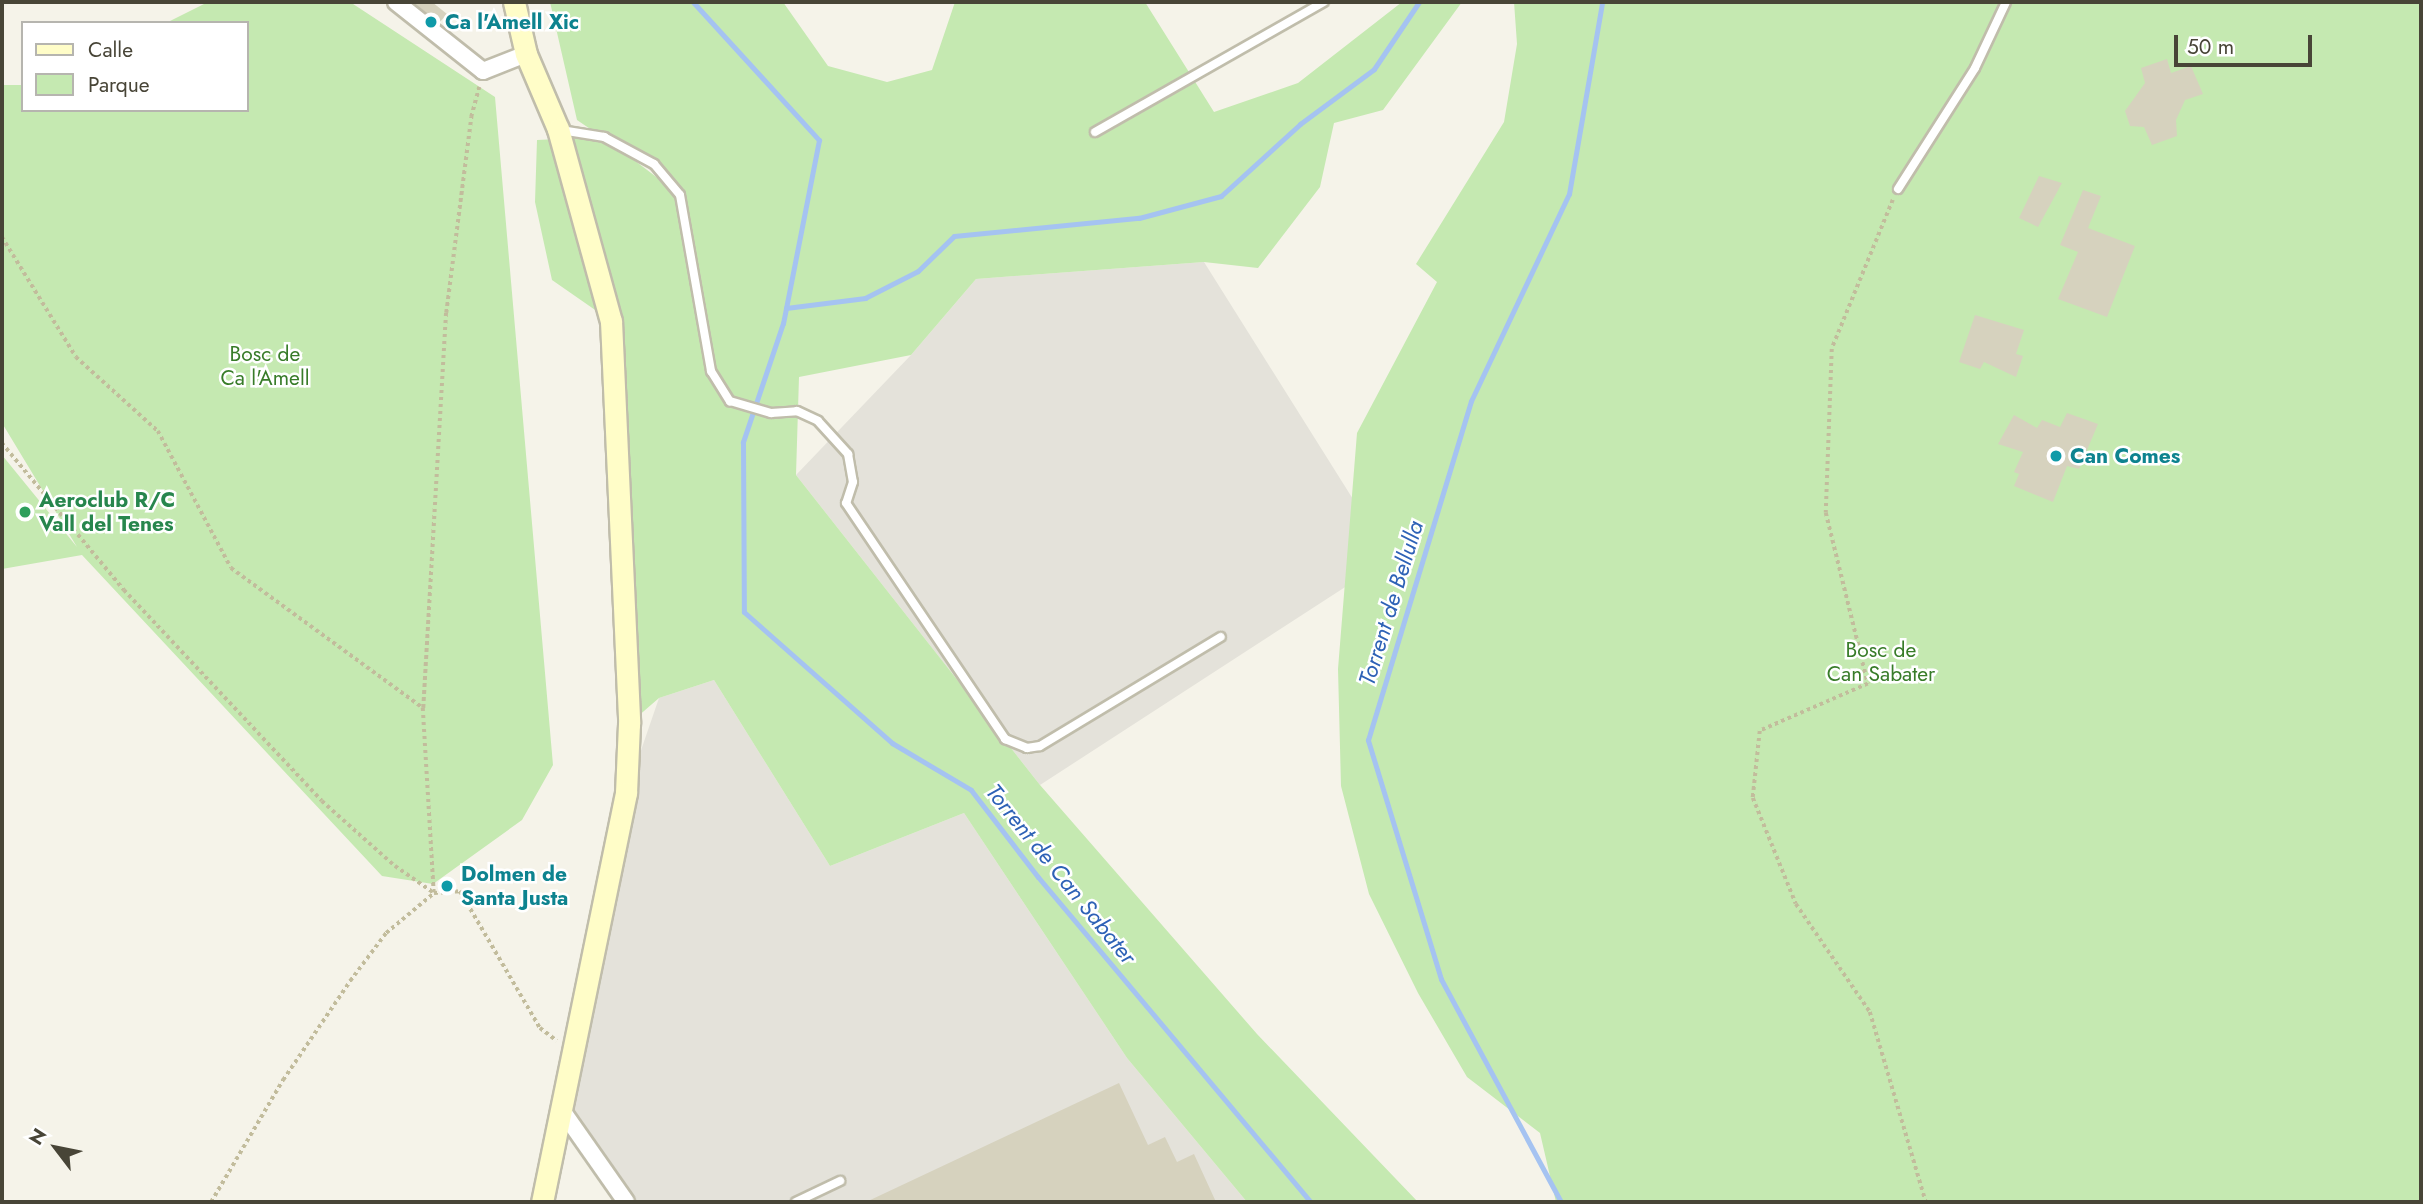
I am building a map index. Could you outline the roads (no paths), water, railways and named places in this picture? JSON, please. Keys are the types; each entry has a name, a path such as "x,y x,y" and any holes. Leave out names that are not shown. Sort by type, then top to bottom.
{"main road":[{"path":"514,2 526,54 558,129 611,321 629,724 626,793 542,1202"}],"street":[{"path":"396,2 483,71 526,54"},
{"path":"561,1109 626,1202"}],"lane":[{"path":"1095,132 1324,2"},
{"path":"1898,188 1975,68 2006,2"},
{"path":"558,129 604,137 654,164 680,195 711,371 730,401 771,413 797,411 818,421 848,454 853,482 846,503 1005,739 1016,746 1040,746 1221,637"},
{"path":"796,1202 840,1181"}],"waterway":[{"name":"Torrent de Can Sabater","path":"693,2 819,140 783,323 743,442 744,612 892,743 971,790 1038,877 1311,1202"},
{"path":"786,308 865,298 918,271 954,236 1139,218 1221,196 1300,124 1374,69 1419,2"},
{"name":"Torrent de Bellulla","path":"1561,1202 1441,979 1368,740 1471,401 1569,194 1602,2"}],"place":[{"name":"Ca l'Amell Xic","path":"431,22"},
{"name":"Can Comes","path":"2056,456"},
{"name":"Aeroclub R/C Vall del Tenes","path":"25,512"},
{"name":"Dolmen de Santa Justa","path":"447,886"}],"park label":[{"name":"Bosc de Ca l'Amell","path":"265,366"},
{"name":"Bosc de Can Sabater","path":"1881,662"}]}
